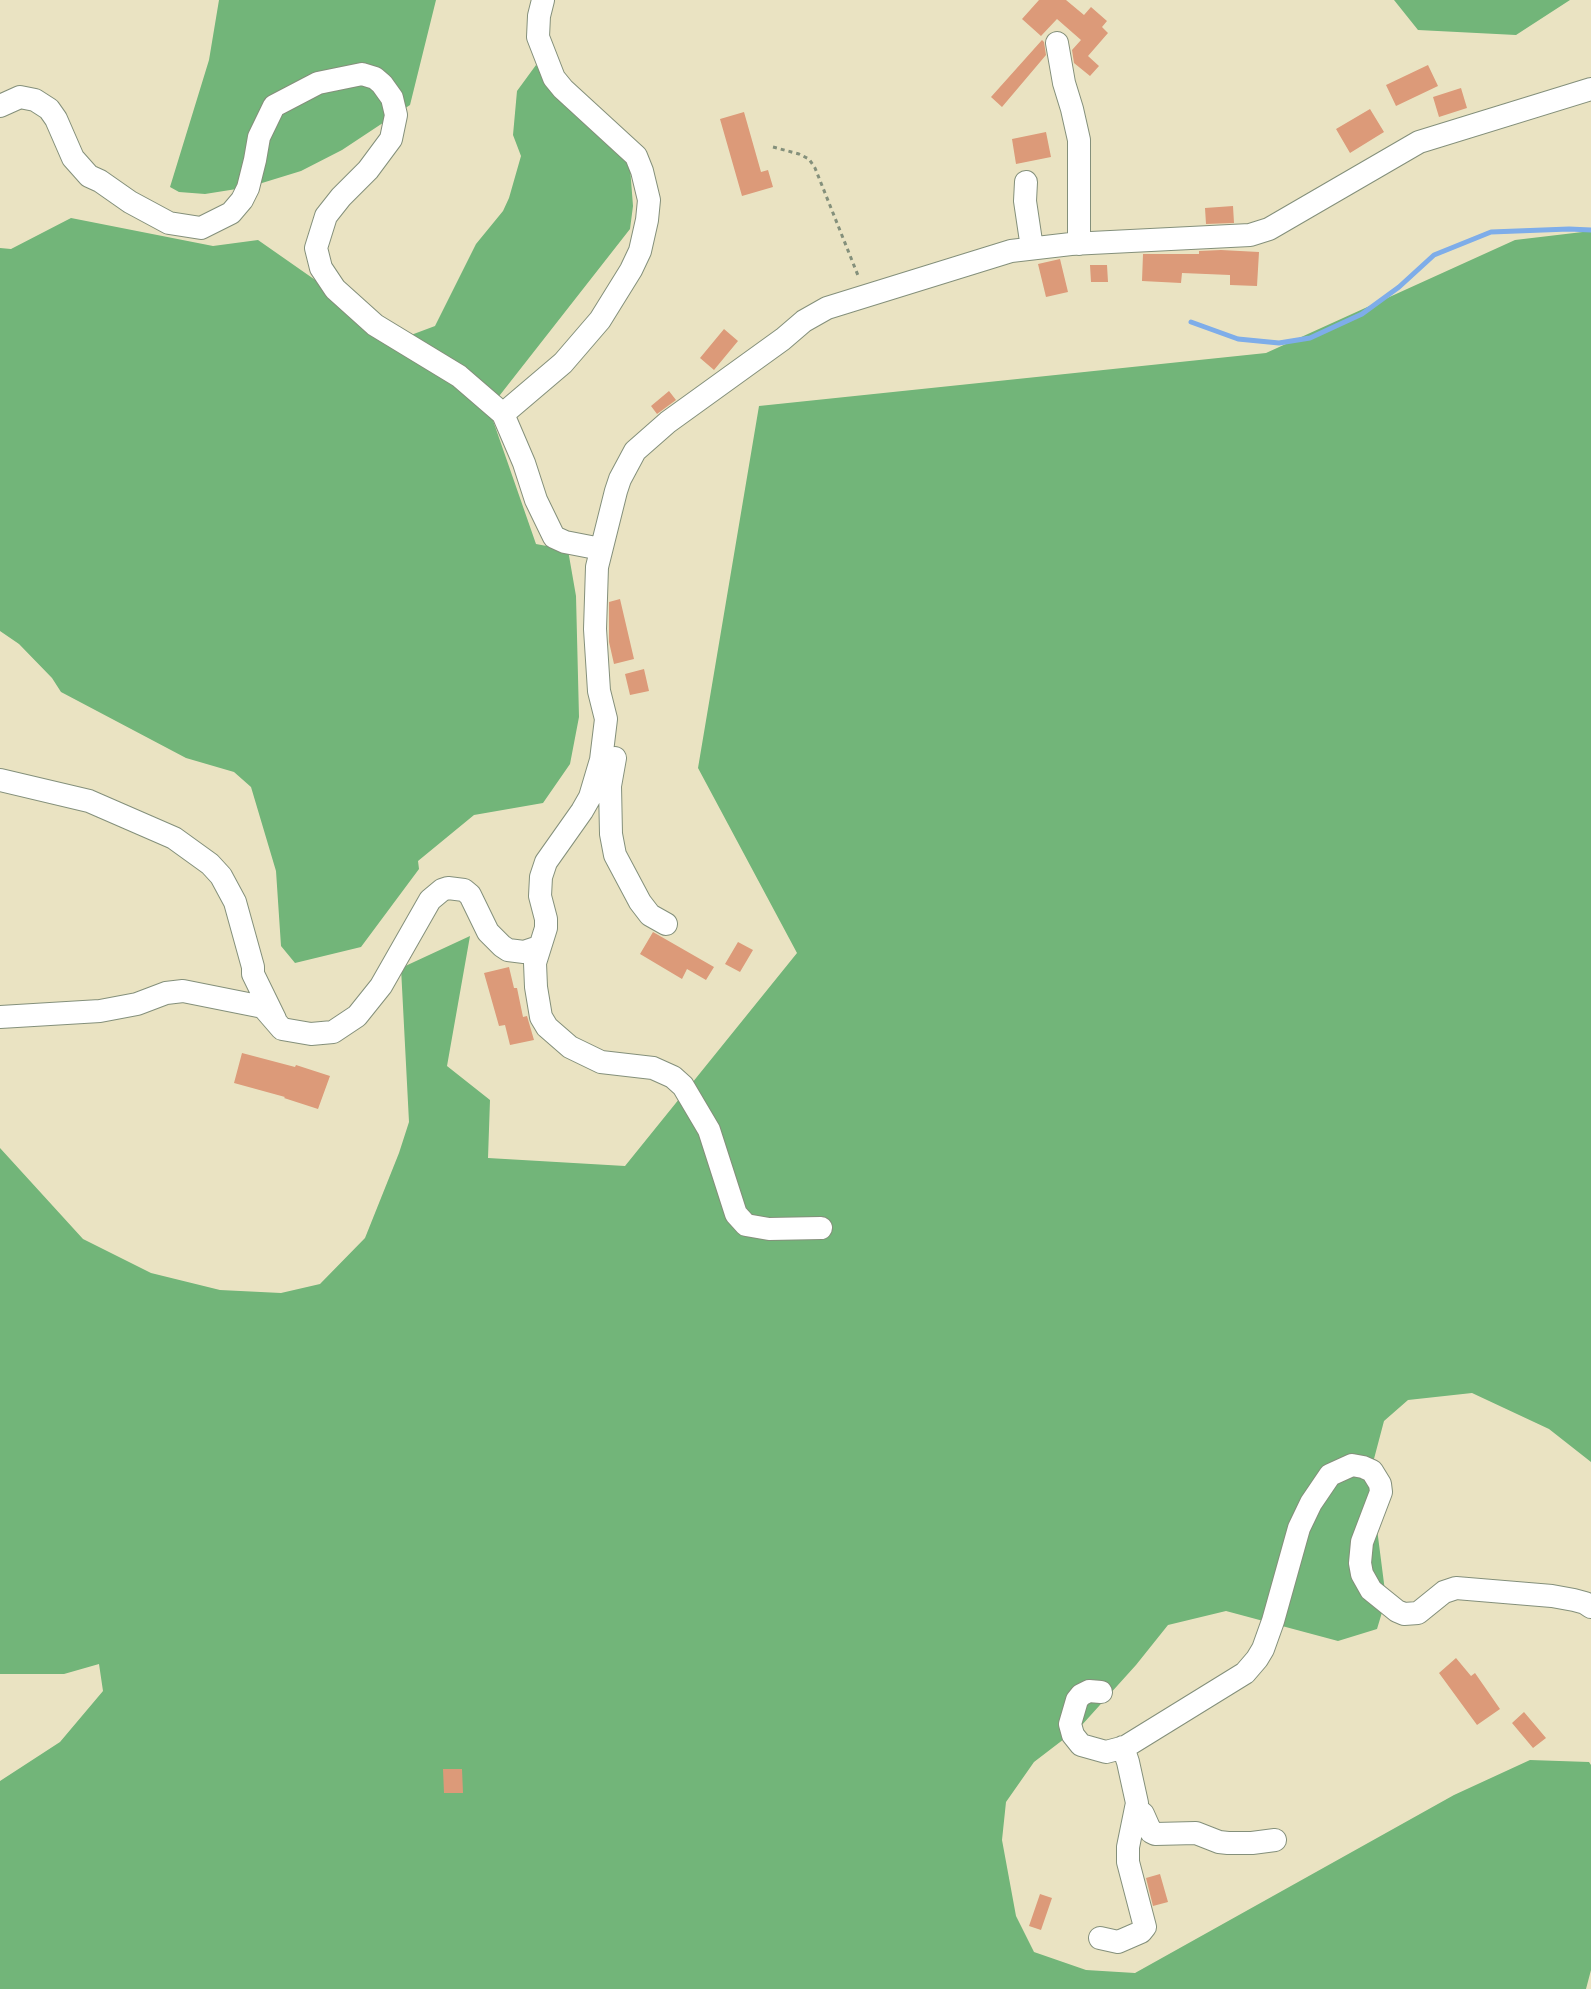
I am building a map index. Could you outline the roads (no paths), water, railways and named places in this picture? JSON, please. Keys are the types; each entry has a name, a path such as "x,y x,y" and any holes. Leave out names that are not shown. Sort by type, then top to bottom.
{"street":[{"path":"503,414 563,363 600,320 631,270 640,251 647,220 649,200 642,171 636,156 563,89 554,78 538,37 539,16 543,0"},
{"path":"1057,43 1064,83 1079,140 1079,244"},
{"path":"0,106 20,97 35,100 50,109 73,158 89,176 100,181 130,202 169,223 201,228 230,213 242,200 248,188 256,160 258,137 274,106 318,83 362,74 375,78 392,98 396,115 390,139 368,170 341,196 326,216 316,248 321,268 335,288 375,325 459,376 503,414 524,463 536,500 554,537 566,542 601,549"},
{"path":"820,1228 769,1229 746,1225 736,1214 709,1130 683,1086 673,1077 653,1068 601,1062 570,1047 553,1033 541,1016 535,963 546,928 546,919 540,888 546,862 582,811 597,778 606,719 599,691 595,629 597,567 620,479 636,451 668,422 804,322 826,308 978,263 1011,251 1079,244 1250,235 1269,229 1419,142 1591,89"},
{"path":"1026,182 1025,201 1032,248"},
{"path":"604,740 612,744 615,749 610,786 611,834 615,854 640,902 650,915 666,924"},
{"path":"0,780 89,801 174,838 210,864 221,876 235,902 253,967 253,974 278,1024"},
{"path":"0,1017 100,1011 137,1004 183,990 262,1008 282,1029 292,1032 324,1034 341,1027 357,1016 381,986 430,900 442,890 456,888 464,890 470,895 488,932 502,946 508,950 524,952 539,947"},
{"path":"1101,1692 1085,1693 1077,1700 1070,1724 1073,1735 1082,1745 1106,1752 1123,1747 1245,1673 1263,1649 1273,1621 1297,1535 1304,1518 1330,1475 1352,1465 1364,1467 1372,1471 1380,1484 1381,1492 1362,1542 1360,1563 1362,1574 1371,1590 1397,1612 1404,1614 1418,1613 1428,1607 1444,1592 1456,1588 1552,1596 1574,1600 1591,1607"},
{"path":"1100,1938 1118,1942 1140,1932 1145,1927 1130,1872 1128,1852 1137,1809 1135,1788 1123,1747"},
{"path":"1137,1809 1143,1814 1151,1832 1155,1834 1196,1833 1219,1842 1228,1843 1275,1840"}],"waterway":[{"path":"1191,322 1238,339 1279,343 1310,338 1362,314 1399,287 1434,255 1491,232 1591,230"}]}
